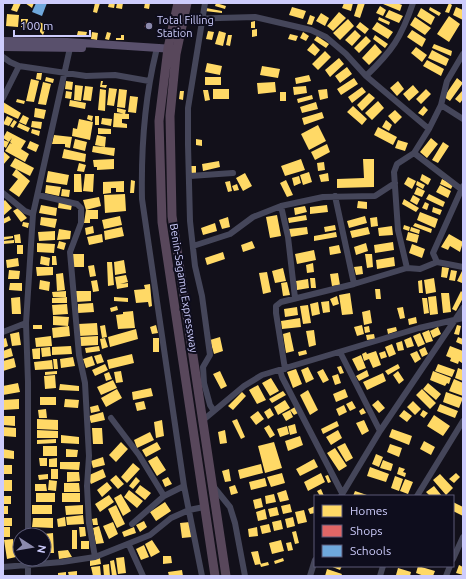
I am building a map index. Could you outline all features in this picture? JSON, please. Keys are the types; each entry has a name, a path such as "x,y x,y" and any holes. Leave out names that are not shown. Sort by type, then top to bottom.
{"highway":[{"name":"Benin-Sagamu Expressway","path":"178,3 172,51 159,121 162,222 215,576"},
{"name":"Benin-Sagamu Expressway","path":"187,3 184,19 172,51 170,116 172,216 226,576"},
{"path":"200,477 212,480"}],"main road":[{"path":"3,41 68,42 172,51"},
{"path":"3,47 156,52 172,51"}],"street":[{"path":"204,3 188,108 190,221 210,355 203,367 204,383 210,405 214,411"},
{"path":"366,76 388,55 404,28 413,3"},
{"path":"184,19 255,17 311,30 326,37 346,54 366,76 429,129"},
{"path":"28,527 28,382 26,323 33,214 38,196 54,112 70,48"},
{"path":"156,52 149,82 141,159 142,200 184,486 202,576"},
{"path":"407,268 398,230 394,172 397,164 414,153 429,129 441,105 447,81 463,54"},
{"path":"3,57 19,66 86,76 115,75 149,82"},
{"path":"3,98 19,66"},
{"path":"441,105 463,119"},
{"path":"414,153 462,187 433,253 437,262"},
{"path":"190,176 233,173"},
{"path":"193,246 230,234 253,217 281,206 335,196 375,196 395,183"},
{"path":"3,193 25,211 33,214"},
{"path":"38,196 77,204 81,208 80,223 70,252 79,355 85,383 89,456 87,486 89,523 95,557"},
{"path":"335,196 354,284"},
{"path":"281,206 288,237 295,298"},
{"path":"342,495 282,377 283,369 276,306 281,302 354,284 407,268 420,269 437,262 463,267"},
{"path":"342,495 380,432 460,318 463,308"},
{"path":"202,421 244,386 262,375 460,318"},
{"path":"3,332 26,323"},
{"path":"340,352 380,432"},
{"path":"110,418 139,455 164,496"},
{"path":"418,495 463,420"},
{"path":"212,480 230,507 235,523 245,576"},
{"path":"132,524 164,496 184,486"},
{"path":"52,562 95,557 150,535 171,518 189,510 204,506"},
{"path":"454,557 463,537"},
{"path":"129,544 143,576"},
{"path":"310,576 314,563"}],"building: Homes":[{"path":"14,3 21,3 17,12 11,10"},
{"path":"25,3 34,3 32,8"},
{"path":"95,3 100,3 97,13 93,12"},
{"path":"109,3 115,3 114,8 108,7"},
{"path":"117,3 123,3 122,9 116,8"},
{"path":"145,3 150,3 149,9 144,8"},
{"path":"216,3 226,6 225,9 215,6"},
{"path":"344,3 353,3 351,11 342,8"},
{"path":"358,3 365,3 360,18 354,16"},
{"path":"383,3 397,3 402,5 400,11"},
{"path":"449,3 452,5 449,13 445,12"},
{"path":"380,6 386,10 383,16 376,13"},
{"path":"292,7 306,11 303,19 289,15"},
{"path":"430,7 441,13 439,16 429,10"},
{"path":"456,7 463,10 463,20 453,15"},
{"path":"206,8 222,11 222,13 205,11"},
{"path":"421,8 435,17 431,25 417,16"},
{"path":"389,10 403,16 399,23 385,17"},
{"path":"339,12 346,18 333,31 327,26"},
{"path":"321,13 329,18 325,26 316,21"},
{"path":"7,14 19,15 18,27 6,26"},
{"path":"310,15 315,17 312,25 307,24"},
{"path":"449,16 460,24 449,42 437,34"},
{"path":"379,17 390,22 389,25 378,20"},
{"path":"415,17 431,28 425,35 410,25"},
{"path":"21,19 28,19 27,28 21,27"},
{"path":"348,19 354,26 340,40 333,33"},
{"path":"36,21 47,25 43,35 40,32 40,27 34,24"},
{"path":"255,21 255,28 251,28 251,22"},
{"path":"360,22 369,29 365,34 356,27"},
{"path":"377,22 393,32 388,39 372,29"},
{"path":"257,29 257,36 252,37 252,30"},
{"path":"355,30 361,36 352,46 345,40"},
{"path":"412,30 426,39 422,47 407,37"},
{"path":"78,31 87,32 86,36 77,35"},
{"path":"208,31 214,32 212,40 206,39"},
{"path":"219,31 226,33 223,46 215,44"},
{"path":"92,32 98,33 97,40 91,39"},
{"path":"107,32 111,33 109,40 105,39"},
{"path":"303,32 309,36 306,41 300,38"},
{"path":"290,34 298,36 296,41 288,39"},
{"path":"121,35 124,35 124,40 116,40 116,38 121,38"},
{"path":"228,35 232,35 230,46 226,45"},
{"path":"375,35 388,44 385,48 373,39"},
{"path":"317,36 329,44 326,48 314,40"},
{"path":"366,36 371,41 359,53 354,48"},
{"path":"313,43 320,50 315,56 307,50"},
{"path":"375,44 382,52 369,65 362,58"},
{"path":"434,44 452,51 451,56 432,48"},
{"path":"416,47 427,55 422,62 411,53"},
{"path":"432,50 449,59 446,66 428,58"},
{"path":"325,51 331,57 318,70 312,64"},
{"path":"339,58 344,64 330,77 325,70"},
{"path":"427,60 444,69 441,76 423,66"},
{"path":"207,63 222,66 220,75 205,72"},
{"path":"262,66 280,69 278,78 260,75"},
{"path":"347,67 352,74 340,83 335,76"},
{"path":"37,73 42,73 41,80 36,79"},
{"path":"309,75 311,81 296,84 295,78"},
{"path":"46,77 54,79 53,83 45,81"},
{"path":"205,77 221,77 221,85 205,85"},
{"path":"354,78 358,84 341,95 337,89"},
{"path":"457,78 463,83 450,101 444,97"},
{"path":"31,79 39,81 34,102 26,101"},
{"path":"66,81 73,82 72,90 65,89"},
{"path":"101,81 103,81 102,85 107,85 106,88 100,87"},
{"path":"398,81 404,89 397,96 390,88"},
{"path":"43,82 51,84 46,105 38,104"},
{"path":"275,82 276,92 258,94 257,83"},
{"path":"75,85 83,86 81,101 74,100"},
{"path":"413,85 419,92 409,101 403,94"},
{"path":"85,86 93,87 91,101 83,100"},
{"path":"306,86 307,93 294,95 293,87"},
{"path":"362,87 366,92 352,103 348,97"},
{"path":"109,88 117,89 114,106 107,105"},
{"path":"100,89 106,90 105,111 98,110"},
{"path":"119,89 127,90 125,108 117,107"},
{"path":"213,89 229,89 229,99 213,99"},
{"path":"327,89 328,98 320,100 318,90"},
{"path":"426,89 431,94 421,104 416,99"},
{"path":"203,90 208,90 210,100 205,101"},
{"path":"66,91 72,92 71,99 65,98"},
{"path":"180,91 184,91 183,100 179,99"},
{"path":"462,91 463,99 460,103 455,99"},
{"path":"280,92 286,92 286,101 280,101"},
{"path":"369,93 375,98 362,111 357,105"},
{"path":"312,95 313,99 298,103 297,99"},
{"path":"130,96 138,97 136,113 128,112"},
{"path":"17,99 25,101 24,104 16,102"},
{"path":"70,100 86,103 85,109 69,106"},
{"path":"378,101 384,108 372,120 365,113"},
{"path":"3,102 21,113 18,119 3,112"},
{"path":"316,102 318,109 302,113 300,107"},
{"path":"353,106 367,119 362,125 347,112"},
{"path":"424,106 428,110 423,116 418,113"},
{"path":"35,108 46,110 44,119 34,117"},
{"path":"117,108 126,110 125,114 117,112"},
{"path":"395,110 402,117 395,124 388,116"},
{"path":"322,112 324,118 304,125 302,118"},
{"path":"114,113 129,114 129,119 122,119 122,123 127,124 127,128 113,127"},
{"path":"23,115 29,118 26,125 19,122"},
{"path":"88,115 93,116 92,121 87,119"},
{"path":"7,116 13,119 9,126 3,124"},
{"path":"95,116 99,116 99,125 95,125"},
{"path":"102,118 112,119 111,126 101,124"},
{"path":"79,119 93,122 90,140 72,136 73,128 77,129"},
{"path":"14,120 17,122 13,128 10,126"},
{"path":"386,120 392,125 389,131 382,127"},
{"path":"32,121 42,122 41,129 31,127"},
{"path":"19,123 30,128 28,132 17,127"},
{"path":"318,125 326,141 309,150 301,134"},
{"path":"378,127 397,137 393,145 374,135"},
{"path":"98,128 111,129 111,134 98,134"},
{"path":"32,129 40,131 39,136 31,133"},
{"path":"7,131 26,141 21,149 29,154 25,162 5,151 10,143 12,144 10,142 12,138 9,142 3,138"},
{"path":"54,135 72,137 70,148 65,147 65,144 52,144"},
{"path":"97,135 106,137 105,147 95,145"},
{"path":"431,138 438,144 427,158 420,152"},
{"path":"75,139 87,142 85,151 73,148"},
{"path":"196,139 202,140 202,146 196,145"},
{"path":"3,140 9,142 6,148 3,146"},
{"path":"398,140 408,143 405,151 395,148"},
{"path":"30,141 39,145 36,152 27,148"},
{"path":"443,142 449,146 438,163 432,160"},
{"path":"327,144 330,152 315,160 311,152"},
{"path":"93,146 115,148 114,156 92,152"},
{"path":"64,149 86,154 85,162 62,158"},
{"path":"3,151 10,157 3,165"},
{"path":"15,158 34,168 30,176 10,166"},
{"path":"114,159 114,169 97,170 97,167 94,167 93,160"},
{"path":"301,159 305,170 285,176 281,166"},
{"path":"363,159 374,159 374,187 337,188 337,179 364,178"},
{"path":"219,161 220,167 203,171 202,164"},
{"path":"324,162 325,170 318,171 317,163"},
{"path":"79,163 86,165 84,172 77,171"},
{"path":"191,166 196,166 196,174 191,174"},
{"path":"16,169 30,181 19,197 9,190 18,179 12,175"},
{"path":"48,171 69,175 67,185 46,182"},
{"path":"309,172 312,182 303,185 300,175"},
{"path":"245,173 252,186 243,191 236,178"},
{"path":"328,173 329,181 321,182 319,175"},
{"path":"74,174 81,174 82,192 74,192"},
{"path":"85,174 94,174 93,192 83,191"},
{"path":"422,174 431,179 428,185 420,180"},
{"path":"299,176 301,183 294,186 292,178"},
{"path":"408,177 416,181 412,189 404,184"},
{"path":"442,179 453,185 451,189 440,184"},
{"path":"131,180 135,181 134,193 130,193"},
{"path":"286,180 293,195 287,197 280,183"},
{"path":"124,181 124,192 116,192 116,188 111,188 111,193 103,194 103,182"},
{"path":"230,181 232,191 228,192 225,182"},
{"path":"417,181 425,185 423,189 416,185"},
{"path":"237,184 239,190 234,191 232,186"},
{"path":"46,185 61,187 59,196 45,193"},
{"path":"440,185 451,191 448,198 436,192"},
{"path":"417,187 425,191 422,197 414,194"},
{"path":"62,189 70,190 69,197 61,196"},
{"path":"125,194 126,211 105,213 104,195"},
{"path":"429,194 445,202 443,207 426,199"},
{"path":"413,195 420,199 417,205 410,201"},
{"path":"99,197 101,206 86,210 83,200"},
{"path":"404,199 419,208 416,212 402,204"},
{"path":"5,200 12,208 3,216 3,202"},
{"path":"59,201 72,204 71,210 58,208"},
{"path":"358,201 367,202 367,209 357,208"},
{"path":"425,202 429,204 427,210 422,208"},
{"path":"41,205 57,208 56,216 39,213"},
{"path":"327,205 328,212 310,214 310,207"},
{"path":"305,206 307,212 295,215 294,208"},
{"path":"433,207 442,210 440,215 432,212"},
{"path":"18,208 27,218 21,222 13,211"},
{"path":"86,210 98,210 98,219 90,219 90,223 84,223"},
{"path":"420,212 438,219 435,228 417,220"},
{"path":"277,215 281,236 270,238 266,217"},
{"path":"306,215 307,220 289,223 288,218"},
{"path":"9,216 11,220 3,224 3,219"},
{"path":"120,216 122,225 104,229 102,220"},
{"path":"365,216 367,223 349,228 347,221"},
{"path":"41,217 57,219 55,228 40,225"},
{"path":"228,217 230,227 222,229 219,220"},
{"path":"377,217 378,226 371,227 370,218"},
{"path":"23,222 29,223 28,228 22,226"},
{"path":"215,223 217,231 203,235 201,228"},
{"path":"415,223 432,229 431,233 413,226"},
{"path":"335,225 336,230 325,232 324,227"},
{"path":"404,225 410,227 409,231 403,229"},
{"path":"93,226 94,233 86,235 85,228"},
{"path":"392,226 393,235 379,236 378,228"},
{"path":"122,227 124,236 105,240 104,231"},
{"path":"307,227 308,234 290,237 289,229"},
{"path":"368,227 370,234 352,238 350,231"},
{"path":"411,227 420,230 419,234 410,231"},
{"path":"59,229 71,231 70,239 57,240"},
{"path":"55,231 55,240 39,241 38,232"},
{"path":"336,232 337,237 314,241 314,236"},
{"path":"408,232 419,235 417,243 406,240"},
{"path":"20,234 21,243 15,243 14,235"},
{"path":"102,234 103,242 89,245 87,237"},
{"path":"449,234 463,242 460,252 450,246 448,250 441,247"},
{"path":"13,236 13,238 3,240 3,237"},
{"path":"14,240 14,243 3,244 3,241"},
{"path":"59,241 66,243 64,250 57,248"},
{"path":"252,241 255,248 243,252 241,245"},
{"path":"393,242 394,250 375,253 374,245"},
{"path":"37,243 55,244 54,253 37,252"},
{"path":"366,243 368,251 356,255 354,247"},
{"path":"412,244 425,249 422,258 409,253"},
{"path":"17,245 23,245 23,254 17,254"},
{"path":"339,245 341,253 330,255 329,247"},
{"path":"314,250 316,260 297,264 295,254"},
{"path":"223,252 225,259 207,265 205,258"},
{"path":"73,254 84,254 84,267 73,267"},
{"path":"365,254 372,254 373,267 367,268"},
{"path":"41,256 50,258 49,266 40,264"},
{"path":"52,256 56,256 57,265 52,265"},
{"path":"394,257 395,266 377,269 376,260"},
{"path":"18,258 19,266 7,268 6,260"},
{"path":"124,260 126,273 115,275 114,262"},
{"path":"107,262 112,262 114,285 108,286"},
{"path":"313,263 314,272 307,273 306,265"},
{"path":"94,265 96,276 90,277 88,266"},
{"path":"362,266 363,274 356,275 354,267"},
{"path":"36,267 53,267 53,275 37,276"},
{"path":"442,267 449,268 447,278 441,277"},
{"path":"283,268 286,281 275,283 272,271"},
{"path":"9,270 20,271 19,279 8,279"},
{"path":"451,270 457,271 455,281 449,280"},
{"path":"462,271 463,272 462,283 457,281"},
{"path":"267,272 271,292 263,294 259,273"},
{"path":"63,273 65,290 57,291 56,274"},
{"path":"338,273 340,285 332,286 330,274"},
{"path":"126,275 128,282 120,284 128,283 128,287 117,289 115,277"},
{"path":"310,278 315,278 316,288 311,288"},
{"path":"434,278 436,292 426,294 424,280"},
{"path":"308,279 309,288 297,290 296,281"},
{"path":"40,280 50,282 49,291 39,289"},
{"path":"97,280 99,291 93,292 91,281"},
{"path":"422,280 423,293 419,293 418,281"},
{"path":"287,282 290,295 283,296 281,283"},
{"path":"10,283 22,283 22,291 9,290"},
{"path":"150,284 152,306 149,307 148,302 136,303 134,290 145,289 144,285"},
{"path":"375,289 380,289 381,299 376,299"},
{"path":"66,291 66,297 53,297 52,292"},
{"path":"76,291 91,291 91,301 76,302"},
{"path":"461,291 463,293 463,298 456,311 452,309"},
{"path":"350,293 353,314 342,315 339,295"},
{"path":"441,293 449,293 451,312 443,313"},
{"path":"337,296 339,304 333,306 330,299"},
{"path":"436,296 438,314 430,315 428,297"},
{"path":"20,297 21,314 12,314 11,298"},
{"path":"67,297 67,303 52,303 52,298"},
{"path":"114,297 128,298 128,302 114,301"},
{"path":"422,298 427,298 429,313 424,314"},
{"path":"329,301 330,312 323,313 321,302"},
{"path":"318,302 320,314 312,316 310,304"},
{"path":"93,303 94,312 78,313 78,304"},
{"path":"67,304 68,314 53,315 52,305"},
{"path":"308,305 311,323 303,324 300,306"},
{"path":"117,306 118,310 111,312 110,308"},
{"path":"297,307 298,315 285,317 284,309"},
{"path":"403,307 405,318 400,319 397,308"},
{"path":"370,310 372,323 364,325 362,312"},
{"path":"133,311 135,328 118,329 116,315 123,314 123,312"},
{"path":"53,316 69,317 68,326 53,325"},
{"path":"416,317 417,323 409,325 408,319"},
{"path":"300,318 301,327 282,329 281,321"},
{"path":"97,323 98,335 79,336 78,324"},
{"path":"33,325 42,325 42,329 33,329"},
{"path":"105,325 107,337 102,338 100,326"},
{"path":"156,325 158,333 152,334 150,327"},
{"path":"362,325 364,334 357,336 354,327"},
{"path":"457,325 461,326 459,335 454,334"},
{"path":"69,326 70,336 53,338 52,328"},
{"path":"369,326 370,332 365,333 364,327"},
{"path":"396,327 397,331 388,334 387,329"},
{"path":"438,327 441,334 433,338 430,331"},
{"path":"136,329 138,339 110,347 108,337"},
{"path":"314,330 316,345 309,347 306,331"},
{"path":"429,330 433,341 426,343 422,333"},
{"path":"19,332 21,345 12,346 10,334"},
{"path":"290,332 294,351 286,353 283,334"},
{"path":"420,333 425,344 418,347 413,336"},
{"path":"374,334 375,339 367,340 366,335"},
{"path":"51,336 52,346 36,347 35,338"},
{"path":"98,336 98,345 81,346 80,337"},
{"path":"220,337 223,351 214,354 210,340"},
{"path":"411,337 414,346 407,348 404,340"},
{"path":"458,337 463,339 463,345 456,342"},
{"path":"6,338 8,346 3,348 3,339"},
{"path":"105,338 108,347 102,349 100,339"},
{"path":"153,338 159,338 159,352 153,352"},
{"path":"402,341 404,350 398,351 396,343"},
{"path":"392,344 396,354 389,357 385,347"},
{"path":"71,346 72,354 52,355 52,347"},
{"path":"99,346 100,351 86,353 85,348"},
{"path":"450,346 463,351 462,363 459,361 458,364 450,361 451,358 446,356"},
{"path":"50,347 51,356 42,357 41,348"},
{"path":"425,347 428,354 422,357 419,350"},
{"path":"11,348 13,356 3,359 3,351"},
{"path":"40,348 40,359 33,359 32,349"},
{"path":"306,350 307,354 299,356 298,352"},
{"path":"376,351 381,365 373,368 369,359 364,361 362,354"},
{"path":"385,351 387,357 381,359 379,353"},
{"path":"417,351 421,359 415,363 410,354"},
{"path":"101,354 104,362 97,364 94,356"},
{"path":"132,354 134,363 109,369 107,360"},
{"path":"361,355 366,368 358,371 352,359"},
{"path":"92,356 95,365 86,368 83,359"},
{"path":"73,357 75,366 61,368 60,359"},
{"path":"14,358 16,367 3,371 3,361"},
{"path":"53,359 57,359 58,369 54,369"},
{"path":"52,360 53,369 35,370 34,362"},
{"path":"105,364 108,370 95,376 92,370"},
{"path":"398,364 400,368 388,375 385,371"},
{"path":"438,364 455,370 452,377 435,371"},
{"path":"341,366 344,373 340,374 337,367"},
{"path":"308,367 314,379 306,383 301,370"},
{"path":"458,368 463,370 463,381 455,378"},
{"path":"296,369 302,384 293,388 287,372"},
{"path":"323,369 329,380 323,383 317,372"},
{"path":"367,370 369,376 359,381 356,376"},
{"path":"57,371 57,374 45,375 45,372"},
{"path":"121,371 123,382 116,383 114,372"},
{"path":"220,371 227,386 221,389 213,374"},
{"path":"398,371 404,380 399,384 393,375"},
{"path":"433,371 451,378 449,384 447,383 445,386 430,380"},
{"path":"109,372 112,379 106,381 104,374"},
{"path":"383,373 386,381 367,390 363,382"},
{"path":"338,374 341,383 335,385 332,376"},
{"path":"55,375 56,388 45,389 44,376"},
{"path":"271,378 279,391 270,396 262,383"},
{"path":"454,379 463,383 463,396 449,391"},
{"path":"113,380 117,388 101,395 97,387"},
{"path":"18,383 20,392 3,395 3,386"},
{"path":"428,383 441,394 436,400 423,389"},
{"path":"60,384 79,386 79,391 59,390"},
{"path":"258,385 266,400 257,404 249,390"},
{"path":"151,388 153,396 133,400 132,392"},
{"path":"117,389 122,398 106,407 101,398"},
{"path":"345,389 348,397 336,402 333,394"},
{"path":"422,389 436,403 430,409 416,395"},
{"path":"308,390 318,410 310,415 300,395"},
{"path":"283,391 286,395 272,403 269,399"},
{"path":"242,392 246,396 233,410 228,406"},
{"path":"446,392 463,398 459,408 443,402"},
{"path":"40,397 56,397 56,405 40,405"},
{"path":"19,399 19,409 3,410 3,400"},
{"path":"65,399 79,400 78,408 64,407"},
{"path":"285,400 290,408 278,415 274,407"},
{"path":"378,400 385,408 379,413 372,405"},
{"path":"144,401 146,409 137,411 135,403"},
{"path":"352,401 356,408 350,411 346,404"},
{"path":"413,401 421,409 415,415 407,407"},
{"path":"440,404 458,411 455,418 437,411"},
{"path":"98,405 100,411 91,413 90,407"},
{"path":"344,405 347,412 339,416 336,409"},
{"path":"295,407 298,413 294,415 290,410"},
{"path":"270,408 274,415 268,419 264,412"},
{"path":"363,408 366,413 361,415 359,411"},
{"path":"46,409 47,418 39,418 38,410"},
{"path":"290,410 293,417 286,421 282,414"},
{"path":"404,410 412,416 407,422 399,416"},
{"path":"423,410 428,413 424,418 420,415"},
{"path":"258,411 264,419 256,425 250,417"},
{"path":"103,412 105,420 91,423 89,416"},
{"path":"434,415 450,426 443,436 427,426"},
{"path":"3,416 15,416 15,426 3,425"},
{"path":"37,419 58,420 58,430 37,429"},
{"path":"237,419 245,437 241,439 232,421"},
{"path":"162,420 164,436 156,438 154,422"},
{"path":"364,420 369,431 362,435 356,423"},
{"path":"337,421 339,426 323,434 321,429"},
{"path":"295,424 297,433 290,435 288,426"},
{"path":"269,425 275,435 270,438 264,428"},
{"path":"287,426 289,434 280,437 277,429"},
{"path":"3,427 16,428 16,437 3,436"},
{"path":"92,428 102,428 103,444 93,444"},
{"path":"392,429 412,436 409,445 389,437"},
{"path":"37,430 58,431 58,438 37,438"},
{"path":"225,430 227,443 220,444 218,432"},
{"path":"338,430 342,438 331,445 326,437"},
{"path":"150,432 154,440 137,448 134,440"},
{"path":"61,435 79,437 79,444 61,443"},
{"path":"300,436 303,445 288,451 285,441"},
{"path":"56,439 56,443 37,444 37,440"},
{"path":"424,441 435,447 431,455 420,449"},
{"path":"121,442 128,449 116,462 109,455"},
{"path":"157,442 161,449 146,457 142,450"},
{"path":"274,442 282,468 265,473 258,446"},
{"path":"345,443 353,458 346,462 337,447"},
{"path":"390,444 402,448 399,457 387,452"},
{"path":"43,446 57,446 57,456 43,456"},
{"path":"335,448 347,466 339,471 327,453"},
{"path":"3,449 14,451 14,459 3,458"},
{"path":"66,449 78,450 77,457 66,457"},
{"path":"376,454 383,457 379,467 372,464"},
{"path":"157,456 166,470 157,476 148,461"},
{"path":"103,457 105,465 93,468 91,461"},
{"path":"39,458 47,458 47,466 40,466"},
{"path":"57,458 57,467 49,467 49,459"},
{"path":"314,459 318,467 300,476 296,469"},
{"path":"383,460 393,464 391,471 380,468"},
{"path":"60,462 80,462 79,470 60,469"},
{"path":"133,463 140,469 127,483 121,477"},
{"path":"261,464 263,473 240,479 238,470"},
{"path":"3,465 12,465 12,474 3,474"},
{"path":"370,467 389,474 386,482 367,476"},
{"path":"399,467 405,469 403,472 406,473 405,477 397,474"},
{"path":"51,469 58,469 58,479 51,479"},
{"path":"103,469 106,477 91,484 87,476"},
{"path":"229,469 231,481 225,482 222,471"},
{"path":"67,472 79,472 80,481 67,482"},
{"path":"282,473 285,483 271,487 267,477"},
{"path":"321,473 325,482 308,491 304,482"},
{"path":"456,473 460,477 454,483 449,479"},
{"path":"48,474 48,479 39,480 38,475"},
{"path":"440,474 453,488 446,495 433,480"},
{"path":"116,475 124,484 118,489 110,480"},
{"path":"328,475 331,482 328,483 325,476"},
{"path":"395,476 403,479 399,491 391,488"},
{"path":"136,477 140,481 133,489 129,486"},
{"path":"168,477 172,484 165,487 162,480"},
{"path":"265,478 267,486 251,490 249,482"},
{"path":"405,479 413,482 408,494 400,491"},
{"path":"3,480 12,480 12,491 3,491"},
{"path":"49,480 57,481 56,491 48,490"},
{"path":"107,482 112,488 102,497 97,490"},
{"path":"64,483 79,483 80,492 64,492"},
{"path":"35,484 46,484 47,491 35,491"},
{"path":"140,485 151,493 145,500 135,492"},
{"path":"235,485 238,493 231,495 229,487"},
{"path":"434,486 441,495 429,495 426,492"},
{"path":"321,489 324,495 319,495 317,491"},
{"path":"129,490 143,501 137,508 124,497"},
{"path":"286,490 289,500 280,502 277,493"},
{"path":"355,491 367,495 353,495"},
{"path":"36,493 55,493 55,502 36,502"},
{"path":"62,493 80,493 80,502 62,502"},
{"path":"121,494 131,511 123,516 114,498"},
{"path":"274,494 276,502 266,504 265,496"},
{"path":"109,495 114,502 100,512 95,504"},
{"path":"3,496 11,496 11,504 3,504"},
{"path":"261,498 263,507 255,509 253,500"},
{"path":"165,502 171,511 156,521 150,512"},
{"path":"454,502 463,507 463,516 454,512"},
{"path":"290,504 292,512 283,514 281,506"},
{"path":"32,505 52,505 52,514 32,514"},
{"path":"83,505 83,514 66,515 65,506"},
{"path":"116,505 125,524 117,528 108,509"},
{"path":"3,506 8,506 8,514 3,514"},
{"path":"314,506 314,513 310,514 308,509"},
{"path":"277,507 279,515 270,517 268,509"},
{"path":"265,509 267,519 258,521 256,512"},
{"path":"304,510 307,522 298,524 295,512"},
{"path":"83,515 84,524 67,525 66,517"},
{"path":"65,517 66,526 58,527 57,519"},
{"path":"293,517 295,526 287,528 285,519"},
{"path":"3,518 12,518 12,526 3,526"},
{"path":"33,518 53,518 53,528 32,527"},
{"path":"97,518 98,525 93,525 92,519"},
{"path":"281,520 283,529 274,531 272,522"},
{"path":"144,521 147,527 140,532 136,525"},
{"path":"113,522 118,534 109,539 103,526"},
{"path":"190,522 192,537 182,538 180,523"},
{"path":"269,524 271,532 262,534 260,526"},
{"path":"99,526 104,543 96,544 93,528"},
{"path":"3,527 10,527 10,537 3,537"},
{"path":"79,527 85,527 86,536 80,537"},
{"path":"134,527 136,533 124,537 122,532"},
{"path":"257,527 258,536 249,537 248,529"},
{"path":"72,530 77,530 77,549 72,549"},
{"path":"296,531 299,543 295,544 292,532"},
{"path":"53,533 54,553 52,553"},
{"path":"12,539 12,558 7,559 4,540"},
{"path":"152,540 160,552 151,557 145,544"},
{"path":"281,540 284,551 272,554 269,543"},
{"path":"81,541 89,541 89,549 81,549"},
{"path":"291,542 293,550 288,551 286,543"},
{"path":"144,545 149,557 141,560 136,549"},
{"path":"68,550 72,557 59,559 58,551"},
{"path":"258,551 261,564 255,565 251,552"},
{"path":"163,556 171,556 172,563 163,564"},
{"path":"124,557 126,573 118,574 116,558"},
{"path":"100,558 101,564 90,566 90,560"},
{"path":"283,558 284,561 275,564 274,561"},
{"path":"114,560 117,576 112,576 110,561"},
{"path":"268,562 269,565 261,567 260,564"},
{"path":"109,564 110,576 104,576 103,565"},
{"path":"459,565 463,567 463,575 456,573"},
{"path":"100,566 101,576 93,576 91,567"},
{"path":"332,567 342,567 340,570"},
{"path":"418,567 435,571 433,576 424,576 416,573"},
{"path":"398,568 411,572 410,576 396,575"},
{"path":"327,569 342,574 341,576 325,576"},
{"path":"182,570 183,576 169,576 168,572"},
{"path":"77,571 77,576 69,576 68,572"},
{"path":"66,572 66,576 58,576 58,573"}],"building: Shops":[{"path":"146,22 153,23 152,29 144,27"}],"building: Schools":[{"path":"36,3 47,3 42,16 32,12"}],"place":[{"name":"Total Filling Station","path":"149,26"}]}
